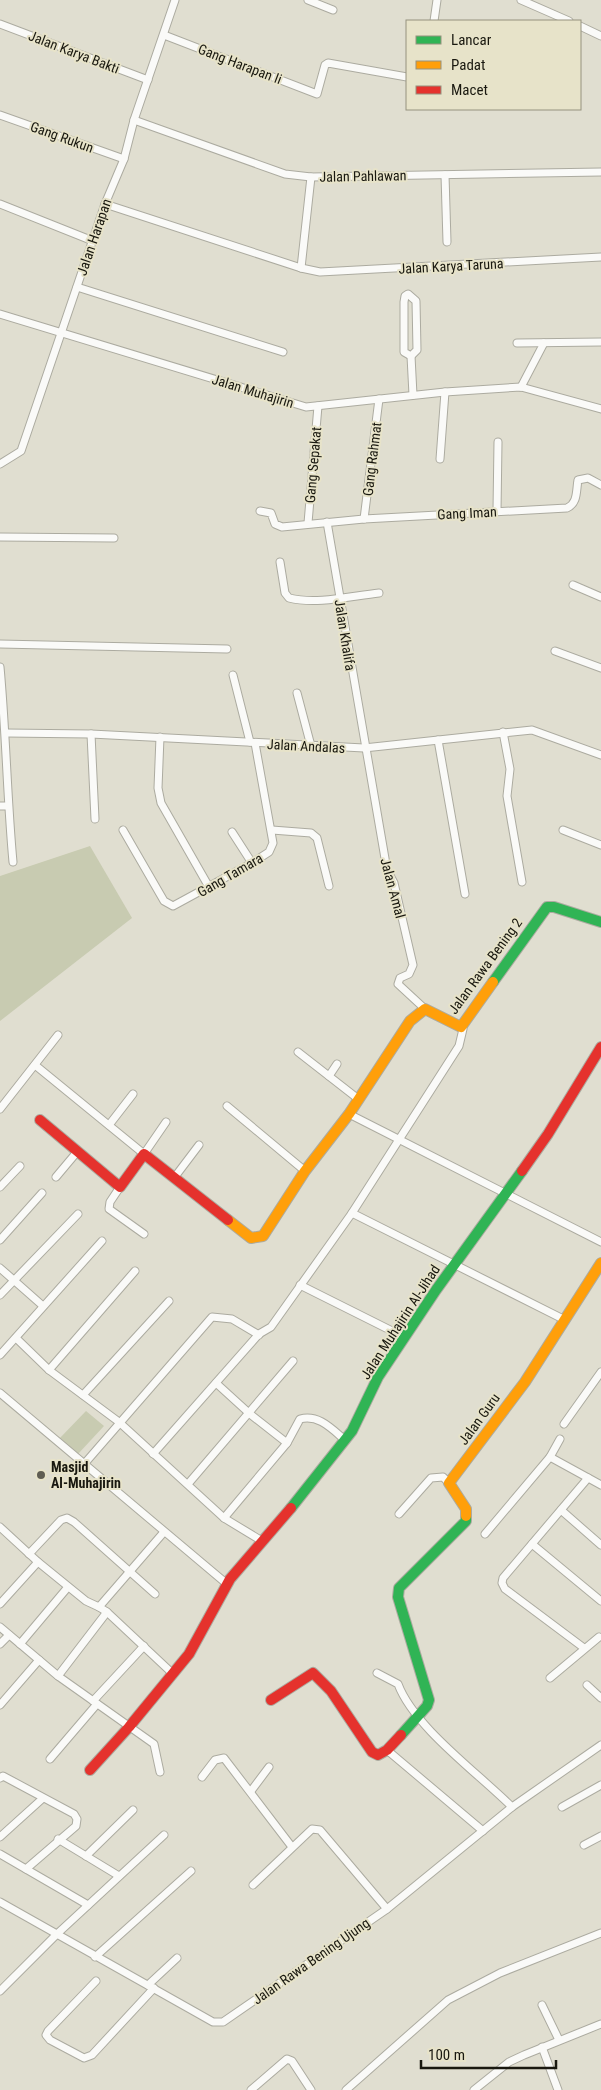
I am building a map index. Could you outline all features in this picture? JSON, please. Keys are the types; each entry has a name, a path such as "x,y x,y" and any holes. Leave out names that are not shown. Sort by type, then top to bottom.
{"street":[{"name":"Jalan Harapan","path":"0,464 21,451 106,204 124,159 134,120 176,0"},
{"path":"308,0 333,10"},
{"path":"434,20 437,0"},
{"path":"521,0 564,20"},
{"name":"Jalan Karya Bakti","path":"0,24 148,80"},
{"path":"581,26 601,36"},
{"name":"Gang Harapan Ii","path":"164,34 317,94 326,64 406,77"},
{"name":"Gang Rukun","path":"0,115 124,159"},
{"name":"Jalan Pahlawan","path":"134,120 285,174 311,177 601,172"},
{"path":"445,175 447,242"},
{"path":"301,268 311,177"},
{"path":"0,204 93,241"},
{"name":"Jalan Karya Taruna","path":"106,204 301,268 320,272 601,257"},
{"path":"77,287 283,352"},
{"path":"411,356 404,352 404,302 405,296 408,294 416,301 417,350 411,356 413,395"},
{"name":"Jalan Muhajirin","path":"0,314 306,407 445,392 521,387 601,409"},
{"path":"517,343 601,342"},
{"path":"521,387 544,343"},
{"path":"440,459 445,392"},
{"name":"Gang Rahmat","path":"364,519 379,399"},
{"name":"Gang Sepakat","path":"308,523 318,406"},
{"path":"498,442 498,512"},
{"name":"Gang Iman","path":"260,511 271,513 277,526 364,519 567,508 572,506 575,500 578,480 588,478 601,485"},
{"name":"Jalan Khalifa","path":"327,522 364,748"},
{"path":"0,537 114,538"},
{"path":"280,562 285,594 288,598 297,600 339,598 379,593"},
{"path":"573,586 601,597"},
{"path":"0,644 227,649"},
{"path":"555,651 601,668"},
{"path":"0,668 2,722 6,733 4,806 13,862"},
{"name":"Gang Tamara","path":"123,830 164,900 173,906 179,905 252,863 272,848 272,830 252,743 233,675"},
{"path":"297,693 312,746"},
{"name":"Jalan Andalas","path":"6,733 91,734 364,748 532,730 601,755"},
{"path":"503,732 510,770 507,796 522,882"},
{"path":"91,734 95,819"},
{"path":"160,737 158,788 161,803 209,887"},
{"path":"438,740 465,894"},
{"name":"Jalan Amal","path":"364,748 386,870 394,883 413,965 409,974 400,978 398,984 425,1009"},
{"path":"272,830 311,833 317,838 329,886"},
{"path":"563,830 601,845"},
{"path":"232,832 252,863"},
{"name":"Jalan Rawa Bening 2","path":"174,1178 251,1238 262,1236 305,1171 349,1114 357,1098 410,1021 425,1009 461,1027 547,907 554,906 601,922"},
{"path":"153,1454 259,1335 271,1327 352,1212 459,1046 463,1029 461,1027"},
{"path":"0,1109 58,1035"},
{"name":"Jalan Muhajirin Al-Jihad","path":"90,1770 129,1728 188,1654 227,1584 352,1431 378,1377 455,1264 548,1134 601,1047"},
{"path":"298,1052 357,1098"},
{"path":"330,1076 337,1064"},
{"path":"35,1065 174,1178 199,1145"},
{"path":"109,1125 133,1094"},
{"path":"227,1106 305,1171"},
{"path":"349,1114 506,1192 601,1242"},
{"path":"40,1120 120,1187"},
{"path":"144,1234 109,1208 110,1202 166,1122"},
{"path":"56,1177 77,1152"},
{"path":"0,1187 20,1166"},
{"path":"0,1240 42,1193"},
{"path":"352,1212 565,1320"},
{"path":"0,1295 78,1214"},
{"path":"0,1355 102,1241"},
{"name":"Jalan Guru","path":"449,1483 525,1382 601,1263"},
{"path":"0,1268 43,1306"},
{"path":"49,1370 135,1271"},
{"path":"300,1285 404,1337"},
{"path":"82,1395 169,1300"},
{"path":"85,1463 212,1317 232,1319 259,1335"},
{"path":"16,1338 49,1370 119,1422 224,1518 262,1541"},
{"path":"188,1484 250,1414 293,1361"},
{"path":"564,1424 601,1372"},
{"path":"216,1383 250,1414 287,1442"},
{"path":"0,1393 227,1584"},
{"path":"224,1518 287,1442 300,1419 310,1416 320,1420 345,1440"},
{"path":"486,1534 550,1457 560,1439"},
{"path":"550,1457 601,1485"},
{"path":"271,1700 313,1673 331,1691 372,1752 378,1755 386,1750 427,1706 429,1700 398,1597 398,1588 466,1521 466,1509 449,1483 442,1477 431,1478 399,1514"},
{"path":"584,1648 505,1589 502,1583 503,1578 588,1478"},
{"path":"561,1510 601,1545"},
{"path":"29,1554 61,1520 67,1518 74,1522 155,1594"},
{"path":"2,1532 68,1587 108,1612 172,1673"},
{"path":"99,1607 128,1571 164,1532"},
{"path":"532,1544 601,1601"},
{"path":"0,1604 38,1562"},
{"path":"20,1644 68,1587"},
{"path":"58,1676 108,1612"},
{"path":"0,1627 58,1676 154,1744 160,1772"},
{"path":"0,1644 9,1635"},
{"path":"550,1678 600,1636"},
{"path":"50,1759 95,1702 144,1646"},
{"path":"0,1706 39,1660"},
{"path":"377,1673 398,1684 403,1697 416,1716 512,1806"},
{"path":"587,1685 601,1698"},
{"name":"Jalan Rawa Bening Ujung","path":"1,1903 213,2022 224,2022 388,1908 512,1806 601,1745"},
{"path":"386,1750 483,1831"},
{"path":"202,1777 215,1760 224,1758 292,1847"},
{"path":"251,1791 269,1767"},
{"path":"0,1778 3,1776 42,1799 74,1814 77,1819 76,1826 58,1839 26,1869"},
{"path":"562,1806 601,1785"},
{"path":"0,1837 42,1799"},
{"path":"86,1856 133,1810"},
{"path":"253,1884 312,1829 320,1830 388,1908"},
{"path":"1,1988 164,1835"},
{"path":"584,1845 601,1836"},
{"path":"58,1839 119,1876"},
{"path":"0,1854 88,1905"},
{"path":"95,1957 191,1871"},
{"path":"346,2090 448,2000 500,1973 601,1933"},
{"path":"96,1981 46,2035 50,2040 84,2058 92,2055 177,1958"},
{"path":"542,2006 559,2040"},
{"path":"474,2090 510,2062 542,2047 601,2024"},
{"path":"542,2047 558,2090"},
{"path":"251,2090 286,2059 292,2061 312,2090"}],"green space":[{"path":"90,846 132,918 0,1021 0,876"},
{"path":"86,1411 104,1426 78,1454 59,1439"}],"traffic: fast":[{"path":"493,982 547,907 554,907 601,922"},
{"path":"291,1508 352,1431 378,1377 436,1290 522,1171"},
{"path":"401,1735 427,1706 429,1700 398,1597 399,1588 466,1521 466,1516"}],"traffic: slow":[{"path":"228,1220 251,1238 263,1236 305,1171 349,1114 410,1021 425,1009 461,1027 493,982"},
{"path":"466,1516 466,1509 449,1483 525,1382 601,1263"}],"traffic: jam":[{"path":"522,1171 548,1134 601,1047"},
{"path":"40,1120 120,1187 144,1154 228,1220"},
{"path":"90,1770 129,1727 189,1654 230,1579 291,1508"},
{"path":"271,1700 313,1673 331,1691 372,1752 378,1755 387,1750 401,1735"}],"place":[{"name":"Masjid Al-Muhajirin","path":"41,1475"}]}
